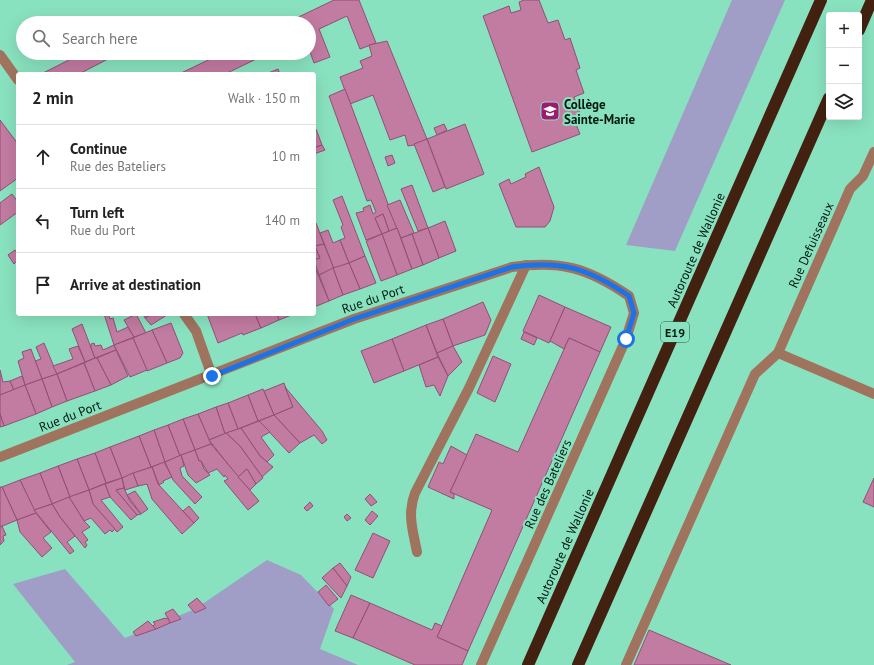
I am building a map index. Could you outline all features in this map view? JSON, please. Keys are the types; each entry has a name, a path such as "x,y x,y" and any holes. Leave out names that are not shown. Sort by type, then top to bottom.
{"highway":[{"name":"Autoroute de Wallonie","path":"528,665 821,0"},
{"path":"862,23 872,0"},
{"path":"578,665 826,105"}],"street":[{"path":"0,55 16,77"},
{"name":"Rue Defuisseaux","path":"778,352 850,189 863,176 874,152"},
{"path":"417,552 411,523 410,506 415,493 469,388 526,265"},
{"name":"Rue du Port","path":"0,457 212,376 354,319 512,267 526,265 557,266 595,275 629,296 634,313"},
{"name":"Rue des Bateliers","path":"481,665 610,377 626,339 634,313"},
{"path":"185,316 196,331 212,376"},
{"path":"626,665 755,374 778,352 874,394"}],"shaded area":[{"path":"732,0 785,0 675,251 626,245"},
{"path":"267,560 301,575 334,609 320,649 358,665 67,665 75,662 13,584 65,569 125,638 195,609"}],"building":[{"path":"334,0 359,0 376,43 360,49 347,16 319,29 330,57 314,63 313,60 316,60 316,16 301,16"},
{"path":"524,0 539,0 548,23 558,20 565,40 570,38 580,68 576,70 584,93 574,97 583,122 576,124 580,134 532,152 483,16 509,6 511,13 521,10 519,2"},
{"path":"387,41 427,139 414,145 408,146 405,135 390,140 373,95 350,104 340,77 363,68 360,61 372,56 369,45"},
{"path":"69,60 106,60 83,72 45,72"},
{"path":"208,60 254,60 229,72 183,72"},
{"path":"278,69 279,72 271,72"},
{"path":"345,89 397,228 389,231 383,214 375,218 382,234 366,240 356,213 364,211 363,208 370,205 373,214 376,212 371,200 367,201 329,96"},
{"path":"0,120 16,141 16,179 0,191"},
{"path":"444,124 447,130 437,135 434,128"},
{"path":"465,124 484,174 446,189 427,139"},
{"path":"316,129 322,145 316,147"},
{"path":"427,139 445,187 433,192 414,144"},
{"path":"322,145 325,150 316,153 316,147"},
{"path":"392,155 395,163 388,166 385,157"},
{"path":"539,167 554,207 550,221 545,227 516,227 499,184 509,179 511,184 526,177 525,174"},
{"path":"412,185 428,228 418,231 401,189"},
{"path":"12,194 16,199 16,213 0,225 0,203"},
{"path":"342,196 365,256 349,263 340,240 345,238 341,227 343,225 333,200"},
{"path":"400,200 414,233 401,238 387,205"},
{"path":"383,214 389,231 382,234 375,218"},
{"path":"445,221 456,251 439,258 428,228"},
{"path":"316,223 324,244 316,246"},
{"path":"397,228 412,269 397,275 382,234"},
{"path":"428,228 439,258 423,265 412,234"},
{"path":"328,230 333,243 340,240 349,263 334,269 320,233"},
{"path":"382,234 397,275 381,281 366,241"},
{"path":"412,234 423,265 412,269 401,238"},
{"path":"324,244 334,269 319,275 316,266 316,259 320,258 316,246"},
{"path":"316,248 320,258 316,259"},
{"path":"15,250 16,251 16,262 14,264 8,255"},
{"path":"365,256 376,283 360,289 349,263"},
{"path":"349,263 360,289 343,295 333,268"},
{"path":"333,268 343,295 329,301 319,275"},
{"path":"317,272 329,301 316,306"},
{"path":"539,295 565,307 549,343 523,331"},
{"path":"483,302 491,320 485,335 453,346 443,319"},
{"path":"565,307 611,327 600,352 569,338 564,349 550,341"},
{"path":"105,316 109,316 110,319 113,318 117,332 128,327 134,337 114,345"},
{"path":"132,316 137,316 146,333 134,337 124,320"},
{"path":"148,316 165,316 151,325 145,318"},
{"path":"208,316 256,316 261,328 243,335 242,333 218,343"},
{"path":"256,316 278,316 279,320 261,328"},
{"path":"278,316 289,316 279,320"},
{"path":"443,319 453,346 437,353 426,325"},
{"path":"171,323 183,353 180,358 167,363 152,330"},
{"path":"82,324 95,358 85,362 72,329"},
{"path":"426,325 438,357 404,371 392,339"},
{"path":"152,330 167,363 147,371 133,338"},
{"path":"524,332 537,338 534,345 521,339"},
{"path":"133,338 147,370 130,377 114,345"},
{"path":"569,338 600,352 468,651 437,637 492,510 450,492 476,434 518,452"},
{"path":"392,339 404,371 374,383 361,351"},
{"path":"44,343 57,374 42,379 35,361 41,359 36,347"},
{"path":"94,343 95,346 101,345 103,350 114,345 116,350 95,358 91,348 91,344"},
{"path":"78,346 85,362 57,374 53,366 73,359 69,349"},
{"path":"453,346 462,362 448,376 437,353"},
{"path":"31,349 42,379 25,385 18,361 24,358 22,352"},
{"path":"116,350 128,376 111,385 97,358"},
{"path":"493,356 511,364 495,402 477,393"},
{"path":"438,357 448,376 440,396 434,385 426,387 419,365"},
{"path":"97,358 111,385 95,391 84,363"},
{"path":"84,363 95,391 67,401 57,374"},
{"path":"0,370 3,382 10,381 14,390 0,395"},
{"path":"57,374 67,401 52,407 42,379"},
{"path":"22,376 25,385 14,390 10,381"},
{"path":"42,379 52,407 36,414 25,385"},
{"path":"284,383 293,407 274,415 264,391"},
{"path":"25,385 36,414 4,426 0,414 0,395"},
{"path":"285,387 322,431 327,440 322,444 314,435 300,443 274,415 293,407"},
{"path":"263,389 274,415 258,421 248,395"},
{"path":"248,395 258,421 238,429 228,403"},
{"path":"228,403 238,429 225,434 216,407"},
{"path":"216,407 225,434 209,440 198,414"},
{"path":"0,414 4,426 0,427"},
{"path":"198,414 211,444 195,450 183,419"},
{"path":"274,415 300,443 289,453 259,421"},
{"path":"183,419 195,450 180,456 168,425"},
{"path":"259,421 270,432 261,437 274,455 267,462 260,456 241,428"},
{"path":"168,425 180,456 165,462 154,430"},
{"path":"241,428 260,456 273,467 262,477 240,446 226,433"},
{"path":"154,430 165,462 151,467 139,436"},
{"path":"226,433 240,446 263,478 256,484 247,469 238,477 209,440"},
{"path":"139,436 151,467 122,478 110,447"},
{"path":"211,444 259,501 248,510 224,481 228,479 225,475 224,477 217,469 208,473 201,461 199,461 195,450"},
{"path":"451,446 467,455 450,492 454,494 454,499 428,487 439,462 443,464"},
{"path":"110,447 122,478 106,483 95,453"},
{"path":"195,450 199,461 201,461 204,469 210,475 196,483 188,475 181,455"},
{"path":"95,453 106,483 89,490 77,459"},
{"path":"181,455 184,466 180,468 182,476 202,497 195,504 173,480 165,462"},
{"path":"77,459 89,490 70,497 58,466"},
{"path":"164,462 172,477 163,481 164,482 159,485 152,467"},
{"path":"58,466 70,497 52,504 40,473"},
{"path":"152,467 158,484 194,523 182,534 152,499 147,484 138,486 133,473"},
{"path":"247,469 256,484 250,490 238,477"},
{"path":"40,473 52,504 34,510 20,480"},
{"path":"133,473 138,486 125,490 122,478"},
{"path":"122,478 124,488 116,490 137,515 131,520 110,497 105,484"},
{"path":"874,478 874,507 863,502"},
{"path":"20,480 36,513 17,520 2,487"},
{"path":"105,484 110,497 101,500 123,527 117,532 93,504 89,490"},
{"path":"0,487 2,487 17,520 0,527"},
{"path":"124,488 130,501 141,514 137,515 116,490"},
{"path":"89,490 93,504 115,529 112,532 110,530 105,534 91,518 84,521 69,497"},
{"path":"135,491 148,509 141,514 127,495"},
{"path":"370,494 377,502 371,506 365,499"},
{"path":"69,497 84,521 90,527 82,532 88,540 85,542 87,545 85,548 60,517 52,504"},
{"path":"310,502 313,506 307,511 304,508"},
{"path":"52,504 75,536 67,542 74,551 70,554 34,510"},
{"path":"189,506 199,518 194,523 183,511"},
{"path":"372,511 378,516 370,525 365,520"},
{"path":"36,513 51,532 43,538 52,548 42,557 20,532 17,520"},
{"path":"347,514 351,518 347,521 344,517"},
{"path":"2,526 6,535 3,536 4,541 0,545 0,527"},
{"path":"373,533 390,541 373,578 355,570"},
{"path":"340,563 351,577 347,586 333,568"},
{"path":"333,568 347,586 341,598 322,578"},
{"path":"326,585 338,599 329,606 318,592"},
{"path":"351,595 370,603 353,638 335,631"},
{"path":"197,598 206,608 195,613 188,605"},
{"path":"370,603 432,630 435,623 442,626 437,637 468,651 462,665 415,665 353,638"},
{"path":"173,609 181,619 170,623 165,613"},
{"path":"168,618 170,623 156,629 153,626 155,624 153,622"},
{"path":"148,621 156,629 136,636 133,632"},
{"path":"649,630 731,665 634,665"}],"place":[{"name":"Collège Sainte-Marie","path":"550,111"}],"route":[{"path":"212,376 354,319 512,267 535,264 579,270 595,275 629,296 634,313 626,339"}]}
